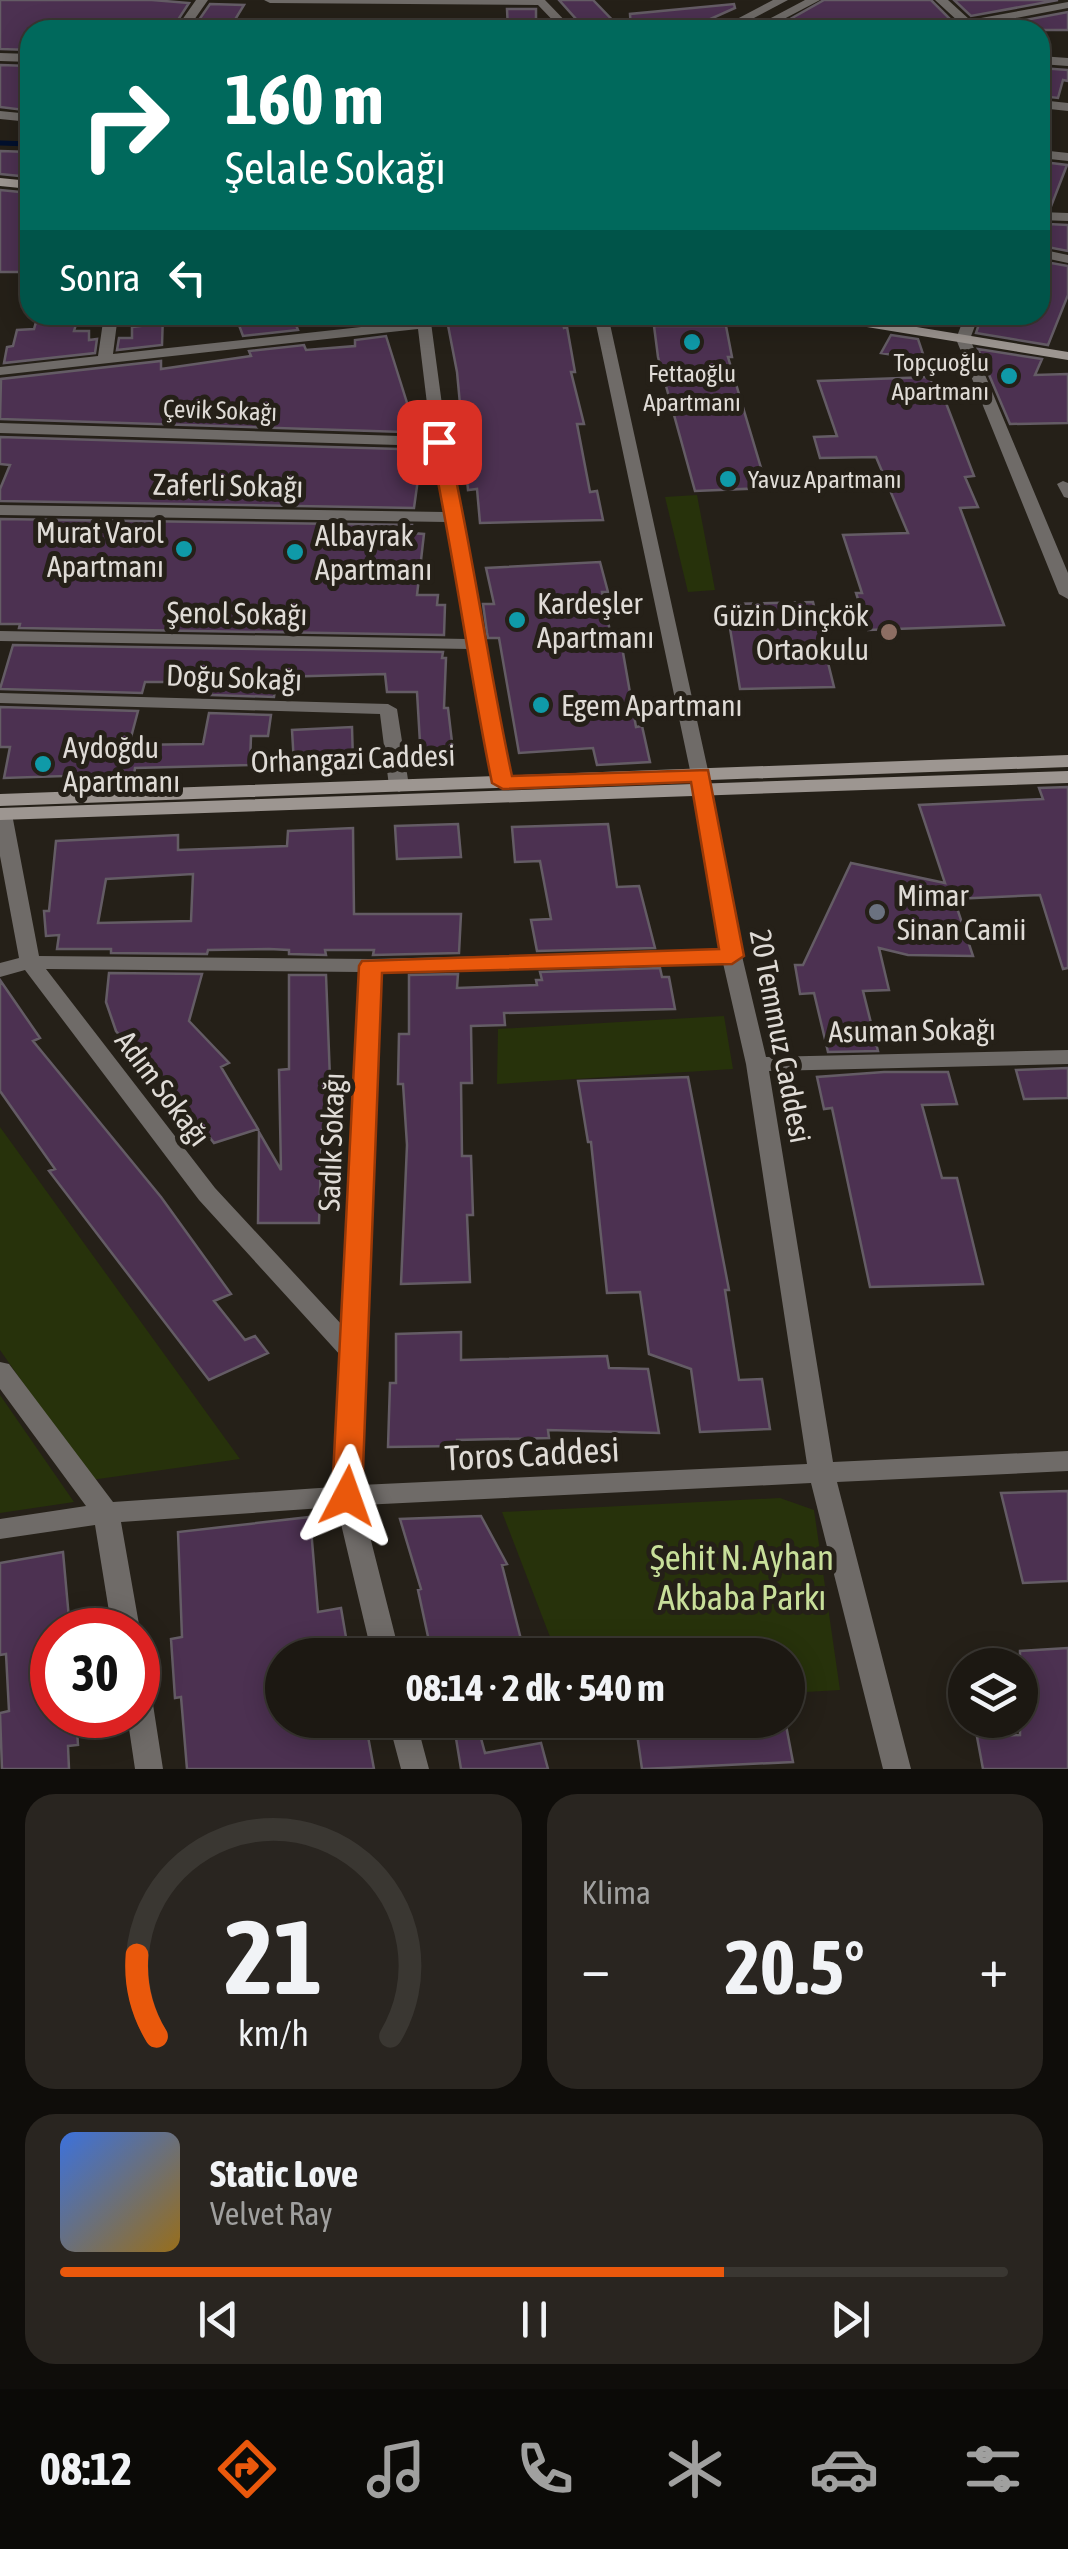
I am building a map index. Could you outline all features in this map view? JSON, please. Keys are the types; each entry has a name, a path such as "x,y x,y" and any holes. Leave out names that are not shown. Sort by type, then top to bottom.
{"main road":[{"path":"878,325 1068,356"},
{"name":"Orhangazi Caddesi","path":"1,810 702,783 1068,761"},
{"name":"Orhangazi Caddesi","path":"1,810 399,786 1068,777"}],"street":[{"path":"270,0 540,1 558,20"},
{"path":"739,20 782,0"},
{"path":"770,20 814,0"},
{"path":"940,0 964,20"},
{"path":"978,20 1068,5"},
{"path":"744,17 757,20"},
{"path":"105,358 110,325"},
{"path":"324,325 324,334"},
{"path":"0,371 388,325"},
{"path":"425,325 439,442 503,783"},
{"name":"20 Temmuz Caddesi","path":"603,325 702,783 732,956 758,1064 822,1475 897,1769"},
{"path":"968,325 963,339 1066,584"},
{"name":"Çevik Sokağı","path":"0,428 439,442"},
{"name":"Zaferli Sokağı","path":"0,510 456,517"},
{"name":"Şenol Sokağı","path":"0,636 474,644"},
{"name":"Doğu Sokağı","path":"0,698 388,709 399,786"},
{"name":"Adım Sokağı","path":"1,810 30,962 207,1194 356,1356"},
{"path":"0,970 30,962 370,966 732,956"},
{"name":"Sadık Sokağı","path":"370,966 347,1496 382,1638"},
{"name":"Asuman Sokağı","path":"758,1064 1068,1057"},
{"path":"0,1371 106,1513 122,1608"},
{"name":"Toros Caddesi","path":"0,1528 106,1513 347,1496 1068,1461"},
{"path":"145,1738 150,1769"},
{"path":"406,1738 414,1769"}],"green space":[{"path":"697,495 715,590 688,592 665,497"},
{"path":"724,1016 733,1069 497,1084 498,1029"},
{"path":"0,1127 240,1459 91,1480 0,1350"},
{"path":"0,1395 74,1502 0,1513"},
{"name":"Şehit N. Ayhan Akbaba Parkı","path":"780,1498 814,1510 840,1690 805,1692 805,1638 550,1638 502,1512"}],"building":[{"path":"0,0 189,3 178,20 20,20 20,50 0,49"},
{"path":"559,0 593,0 612,20 577,20"},
{"path":"824,0 931,0 951,20 789,20"},
{"path":"954,0 1058,0 971,16"},
{"path":"210,4 244,5 235,20 199,20"},
{"path":"734,4 735,8 708,20 630,20 630,14"},
{"path":"507,9 536,9 536,20 508,20"},
{"path":"1068,12 1068,30 1050,30 1050,20 1026,20"},
{"path":"0,65 20,66 20,110 0,107"},
{"path":"1050,69 1068,70 1068,81 1063,80 1058,98 1050,97"},
{"path":"0,151 20,152 20,176 0,174"},
{"path":"1050,163 1067,165 1050,209"},
{"path":"0,190 20,192 20,272 0,272"},
{"path":"1050,224 1068,225 1068,251 1050,248"},
{"path":"1050,263 1068,266 1068,295 1048,345 976,333 979,325 1050,325"},
{"path":"35,325 76,325 74,331 89,331 89,340 97,339 95,353 4,363 7,347 13,346 17,330 34,329"},
{"path":"163,325 162,345 117,350 119,338 132,338 132,327"},
{"path":"239,325 296,325 298,330 243,336"},
{"path":"448,325 567,327 575,372 571,372 584,424 577,424 590,492 597,491 603,520 480,523 477,489 468,490 457,372"},
{"path":"654,326 726,326 732,357 728,357 767,488 695,491 658,357"},
{"path":"891,335 918,339 925,360 881,353"},
{"path":"386,336 408,406 403,432 0,419 1,379 161,361 161,369 251,356 249,351 304,345 306,350 355,346 355,340"},
{"path":"978,349 1042,359 1035,375 1068,374 1068,423 1010,424"},
{"path":"930,377 939,403 946,403 974,476 965,477 978,507 960,508 1004,625 868,630 856,593 862,593 843,535 908,533 876,457 820,458 814,437 837,436 818,381"},
{"path":"0,437 399,449 410,451 405,479 418,479 414,508 0,501 0,489 10,465 0,464"},
{"path":"0,519 412,525 411,533 424,534 417,595 438,595 437,605 445,605 444,635 19,628 20,624 0,624"},
{"path":"600,562 608,592 602,592 612,641 621,641 636,727 642,726 650,762 597,765 593,748 519,753 499,638 488,638 487,633 483,604 494,604 486,568"},
{"path":"813,602 834,687 740,689 726,604"},
{"path":"13,645 443,652 444,708 448,708 454,759 421,760 417,692 387,692 385,674 277,677 274,697 211,695 214,682 145,682 142,693 0,689"},
{"path":"0,707 138,711 129,745 203,744 209,713 271,715 268,736 251,736 250,765 135,768 133,782 94,782 96,775 4,778 10,747 0,747"},
{"path":"352,727 353,761 294,764 292,730"},
{"path":"1068,787 1068,968 1063,969 1040,895 954,899 973,956 908,955 879,948 889,990 863,991 878,1051 828,1052 814,993 800,994 795,965 803,965 851,863 945,883 919,805 1043,799 1039,788"},
{"path":"458,824 461,857 397,859 395,826"},
{"path":"608,824 617,887 639,886 655,948 537,951 531,920 551,919 540,861 515,862 512,827"},
{"path":"353,828 354,914 461,914 459,953 373,955 374,950 325,950 326,955 269,949 208,950 207,954 111,953 111,949 57,949 59,935 46,936 44,911 49,911 56,841 178,835 178,850 287,846 288,831","holes":["193,874 191,921 98,923 106,879"]},
{"path":"660,968 662,977 669,977 675,1009 504,1013 505,1025 471,1026 472,1083 461,1083 462,1156 471,1156 473,1215 467,1215 470,1282 401,1284 407,1145 403,1084 398,1084 399,1034 409,1034 409,975 458,974 457,988 537,985 536,980 542,980 540,972"},
{"path":"109,973 202,974 189,1021 229,1063 221,1067 258,1129 214,1143 171,1088 167,1090 116,1031 106,1002"},
{"path":"289,975 326,975 332,1130 322,1130 319,1223 258,1223 259,1132 281,1170 279,1070 289,1069"},
{"path":"0,980 40,1038 33,1041 161,1197 231,1294 214,1301 245,1340 255,1336 268,1353 209,1380 49,1171 55,1169 0,1091"},
{"path":"1068,1068 1068,1098 1024,1099 1016,1070"},
{"path":"948,1072 957,1104 922,1105 942,1178 957,1178 983,1284 870,1287 832,1108 824,1109 817,1077"},
{"path":"688,1077 729,1290 725,1290 739,1380 762,1379 770,1429 700,1432 691,1369 649,1354 640,1292 607,1293 591,1142 578,1081"},
{"path":"461,1332 461,1360 607,1356 609,1368 648,1369 659,1433 548,1430 549,1438 457,1440 457,1446 388,1447 390,1383 396,1383 396,1334"},
{"path":"1068,1491 1068,1581 1023,1583 1001,1493"},
{"path":"481,1516 507,1564 502,1565 521,1638 428,1638 418,1590 421,1589 400,1519"},
{"path":"310,1517 318,1612 341,1608 346,1638 265,1638 265,1738 368,1738 374,1769 187,1769 181,1697 175,1698 171,1639 182,1637 178,1532"},
{"path":"63,1552 68,1608 30,1608 30,1738 78,1738 78,1745 68,1746 69,1769 2,1769 0,1713 9,1711 6,1654 0,1655 0,1563"},
{"path":"1068,1648 1068,1769 983,1769 977,1738 1038,1738 1038,1650"},
{"path":"456,1738 481,1738 485,1753 541,1743 548,1769 461,1769"},
{"path":"638,1738 788,1738 793,1762 642,1769"}],"waterway":[{"path":"0,143 20,144"}],"place":[{"name":"Fettaoğlu Apartmanı","path":"692,342"},
{"name":"Topçuoğlu Apartmanı","path":"1009,376"},
{"name":"Yavuz Apartmanı","path":"728,479"},
{"name":"Murat Varol Apartmanı","path":"184,549"},
{"name":"Albayrak Apartmanı","path":"295,552"},
{"name":"Kardeşler Apartmanı","path":"517,620"},
{"name":"Güzin Dinçkök Ortaokulu","path":"889,632"},
{"name":"Egem Apartmanı","path":"541,705"},
{"name":"Aydoğdu Apartmanı","path":"43,764"},
{"name":"Mimar Sinan Camii","path":"877,912"}],"route":[{"path":"347,1496 370,966 732,956 700,775 503,783 439,442"}]}
